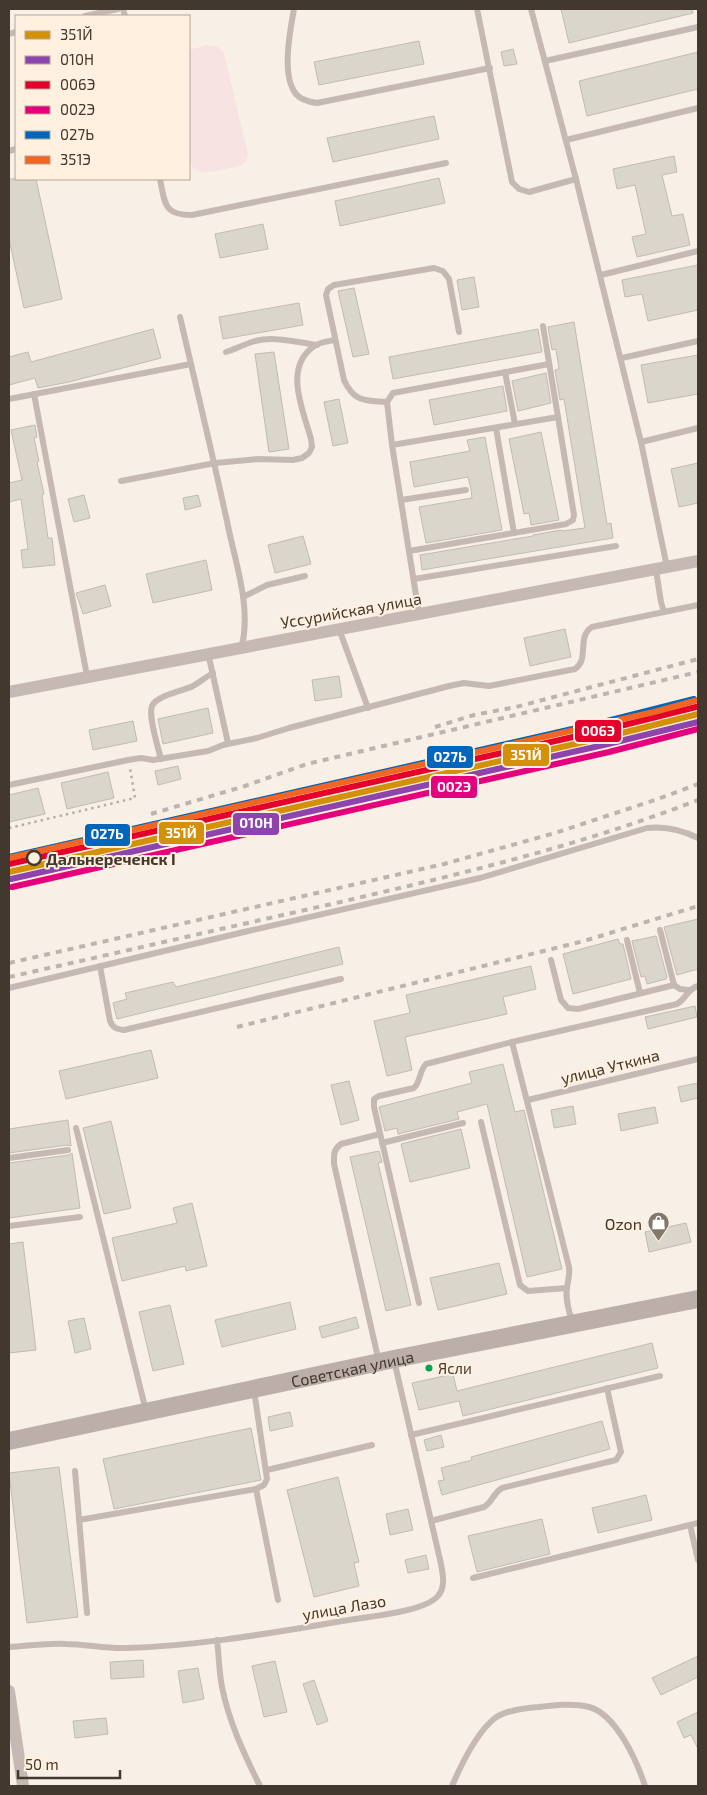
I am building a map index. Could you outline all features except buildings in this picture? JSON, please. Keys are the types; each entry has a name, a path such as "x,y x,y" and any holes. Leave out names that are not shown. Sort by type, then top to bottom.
{"main road":[{"name":"Советская улица","path":"9,1441 386,1361 698,1299"}],"street":[{"name":"Уссурийская улица","path":"9,692 242,646 698,561"},
{"path":"9,1691 22,1786"}],"lane":[{"path":"90,15 118,9"},
{"path":"294,9 290,41 289,81 297,96 309,102 317,103 490,68"},
{"path":"477,9 512,182 519,189 529,192 576,179"},
{"path":"531,9 601,275 641,442 662,568 661,602 664,612"},
{"path":"545,61 698,27"},
{"path":"566,140 698,108"},
{"path":"160,180 165,203 171,211 180,215 192,215 446,163"},
{"path":"601,275 698,251"},
{"path":"387,402 366,401 356,397 349,391 344,380 335,340 326,295 328,289 334,285 434,268 443,271 449,278 459,332"},
{"path":"180,317 215,463 243,597 246,617 242,646"},
{"path":"409,551 566,524 573,520 574,515 543,326"},
{"path":"226,352 254,341 263,340 274,339 317,345 335,340"},
{"path":"622,358 698,341"},
{"path":"121,481 215,463 293,460 309,454 312,447 311,439 298,394 296,372 305,355 317,345"},
{"path":"9,399 191,364"},
{"path":"419,614 387,402 393,393 402,390 549,364"},
{"path":"505,372 516,424"},
{"path":"34,394 87,676"},
{"path":"392,445 558,417"},
{"path":"496,428 514,533"},
{"path":"641,442 698,428"},
{"path":"401,500 466,490"},
{"path":"414,578 616,546"},
{"path":"243,597 266,585 305,576"},
{"path":"9,785 128,760 141,758 153,760 208,752 228,743 265,736 449,686 464,683 489,686 575,669 582,661 584,639 587,630 592,627 698,604"},
{"path":"339,629 368,708"},
{"path":"208,653 228,743"},
{"path":"161,759 151,715 152,707 161,698 192,686 213,673"},
{"path":"9,988 480,878 646,828 667,828 698,838"},
{"path":"660,930 674,985 680,989 688,990 698,986"},
{"path":"626,940 640,992"},
{"path":"551,960 561,1000 568,1008 578,1009 674,985"},
{"path":"100,966 110,1021 112,1027 117,1030 124,1030 341,979"},
{"path":"419,1303 374,1107 374,1099 379,1096 414,1088 420,1081 421,1070 426,1064 677,1004 684,998 688,990"},
{"path":"512,1042 569,1267 570,1277 567,1299 572,1324"},
{"name":"улица Уткина","path":"528,1100 698,1058"},
{"path":"481,1122 520,1285 528,1291 567,1288"},
{"path":"382,1142 463,1124"},
{"path":"76,1128 147,1412"},
{"name":"улица Лазо","path":"9,1647 65,1644 124,1648 217,1640 273,1633 404,1611 426,1604 437,1597 444,1582 411,1435 386,1361 334,1164 336,1147 380,1134"},
{"path":"9,1158 68,1150"},
{"path":"9,1226 80,1217"},
{"path":"411,1435 660,1376"},
{"path":"431,1521 484,1507 490,1504 495,1492 502,1488 616,1460 621,1452 606,1388"},
{"path":"79,1520 256,1489 264,1485 268,1479 254,1389"},
{"path":"267,1470 372,1445"},
{"path":"75,1471 87,1612"},
{"path":"256,1489 278,1600"},
{"path":"473,1578 698,1523"},
{"path":"690,1525 698,1560"},
{"path":"217,1640 222,1686 230,1715 240,1746 260,1786"},
{"path":"452,1786 460,1767 473,1746 495,1718 523,1709 560,1705 589,1707 602,1714 619,1731 636,1764 644,1786"}],"path":[{"path":"9,828 135,798 128,760"}],"shaded area":[{"path":"207,45 218,47 224,53 248,154 246,161 242,165 223,170 201,172 195,170 191,165 190,50"}],"railway":[{"path":"435,727 474,715 516,707 698,659"},
{"path":"151,814 245,786 307,764 698,672"},
{"path":"9,963 444,864 555,833 698,784"},
{"path":"9,977 332,904 471,870 608,832 698,800"},
{"path":"237,1027 584,941 698,906"}],"transit line":[{"name":"027Ь","path":"9,857 603,722 694,699"},
{"name":"351Э","path":"9,858 654,712 698,700"},
{"name":"006Э","path":"9,864 604,730 696,707"},
{"name":"351Й","path":"9,872 606,737 698,714"},
{"name":"010Н","path":"11,879 698,722"},
{"name":"002Э","path":"12,887 609,752 698,729"}],"place":[{"name":"Дальнереченск I","path":"34,858"},
{"name":"Ozon","path":"658,1242"},
{"name":"Ясли","path":"429,1368"}]}
